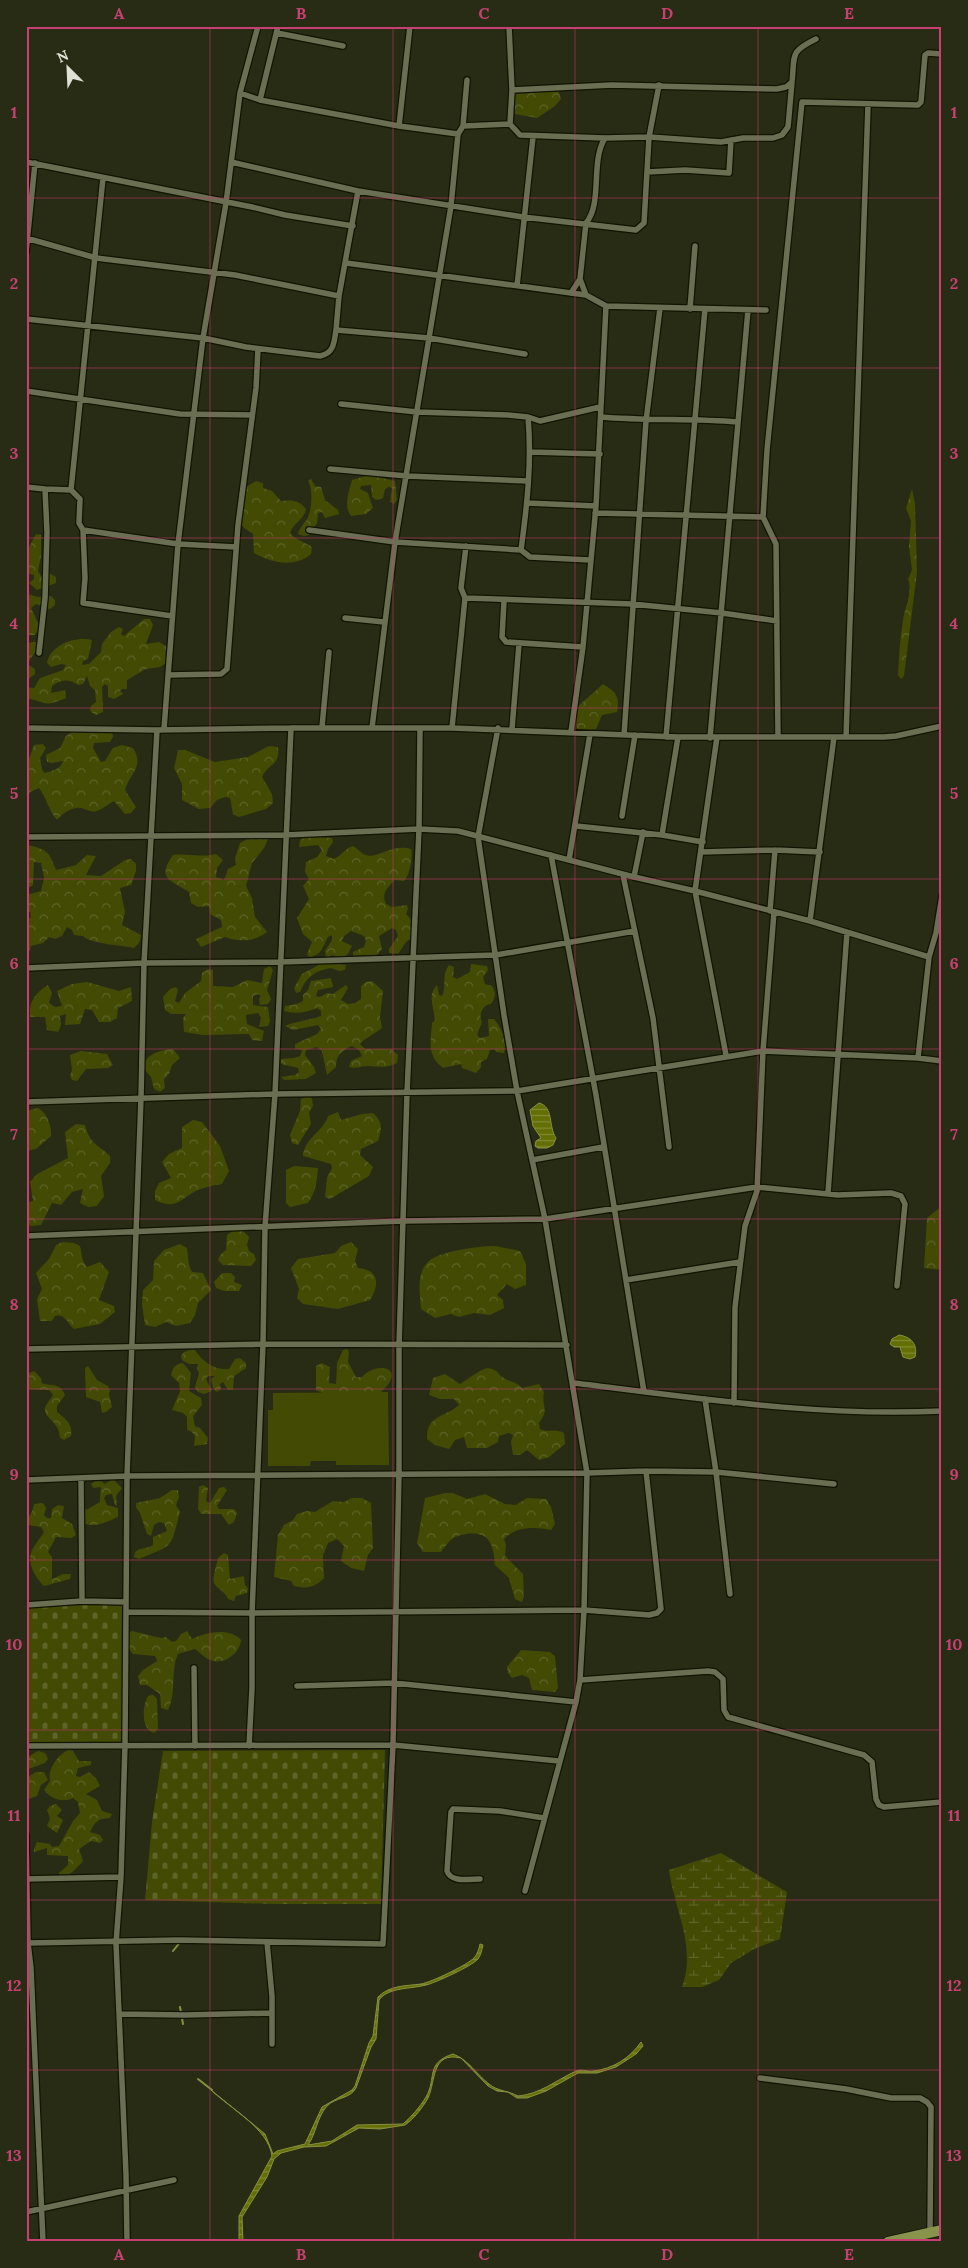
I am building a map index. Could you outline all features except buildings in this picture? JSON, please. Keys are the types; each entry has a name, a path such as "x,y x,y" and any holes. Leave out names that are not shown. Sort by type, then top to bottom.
{"highway":[{"path":"888,2242 942,2230"}],"street":[{"path":"127,2242 127,2192 116,1943 121,1877 125,1745 127,1476 131,1347 141,1098 144,963 151,836 160,730 168,674 178,544 203,338 226,203 240,94 258,26"},
{"path":"399,126 410,26"},
{"path":"509,26 512,90 510,124 520,135 533,137 649,137 721,142 773,138 782,135 788,127 795,52 800,47 816,39"},
{"path":"260,100 278,29 343,46"},
{"path":"790,101 868,105 920,104 925,55 928,53 942,54"},
{"path":"372,728 395,542 450,206 458,134 463,126 467,80"},
{"path":"512,90 658,85 777,89 786,87 792,82"},
{"path":"231,162 358,191 450,206 523,217 630,229 641,228 644,223 649,137 658,85"},
{"path":"240,94 260,100 399,126 458,134"},
{"path":"778,737 776,544 763,518 768,440 802,102"},
{"path":"846,737 868,105"},
{"path":"463,126 510,124"},
{"path":"517,286 533,137"},
{"path":"586,295 580,280 586,223 594,200 599,150 605,138"},
{"path":"647,172 685,170 729,173 731,140"},
{"path":"26,162 285,215 353,226"},
{"path":"26,252 35,163"},
{"path":"71,490 82,400 103,178"},
{"path":"26,319 203,338 258,348 320,356 327,355 332,350 336,330 358,191"},
{"path":"27,239 96,258 213,274 235,275 340,296"},
{"path":"690,308 695,246"},
{"path":"346,263 586,295 606,306 766,310"},
{"path":"571,293 580,280"},
{"path":"571,732 583,647 596,506 606,306"},
{"path":"624,735 646,421 660,308"},
{"path":"666,737 705,309"},
{"path":"710,738 748,310"},
{"path":"336,330 429,338 525,354"},
{"path":"168,674 221,674 228,669 236,547 258,348"},
{"path":"26,392 195,414 252,415"},
{"path":"341,404 417,412 528,417 540,421 600,407"},
{"path":"521,550 527,503 530,452 528,417"},
{"path":"601,417 646,421 694,419 737,422"},
{"path":"530,452 600,454"},
{"path":"330,469 407,476 528,481"},
{"path":"26,488 71,490 80,499 79,523 83,530 85,578 83,603 172,616"},
{"path":"39,653 45,598 47,532 45,489"},
{"path":"527,503 596,506"},
{"path":"595,513 763,518"},
{"path":"83,530 178,544 236,547"},
{"path":"309,530 395,542 521,550 530,557 590,560"},
{"path":"452,728 465,598 461,588 466,546"},
{"path":"465,598 504,601 632,604 722,613 777,621"},
{"path":"504,601 502,637 506,642 583,647"},
{"path":"345,618 384,622"},
{"path":"512,729 519,644"},
{"path":"322,728 329,652"},
{"path":"26,728 160,730 498,728 590,734 717,738 896,736 942,726"},
{"path":"249,1746 256,1476 263,1344 265,1227 275,1094 291,728"},
{"path":"28,1943 116,1943 181,1940 383,1944 394,1683 399,1474 399,1346 407,1093 419,829 420,728"},
{"path":"498,728 478,837 517,1091 545,1219 574,1383 587,1473 584,1610 580,1680 576,1702 526,1891"},
{"path":"569,860 590,734"},
{"path":"622,816 634,735"},
{"path":"662,835 678,737"},
{"path":"810,921 834,737"},
{"path":"717,738 695,891 726,1055"},
{"path":"576,826 643,832 703,842"},
{"path":"26,837 285,835 419,829 458,831 634,878 695,891 810,921 929,957"},
{"path":"634,878 643,832"},
{"path":"701,852 776,850 820,852"},
{"path":"734,1403 735,1307 745,1226 757,1186 763,1050 776,850"},
{"path":"550,855 592,1079 644,1392"},
{"path":"623,875 660,1067 669,1146"},
{"path":"918,1058 929,957 936,934 942,896"},
{"path":"26,968 144,963 280,962 496,954 635,931"},
{"path":"828,1193 847,932"},
{"path":"26,1102 275,1094 517,1091 763,1050 918,1058 942,1061"},
{"path":"532,1160 603,1147"},
{"path":"26,1236 136,1230 403,1221 545,1219 757,1186 844,1196 860,1193 901,1196 905,1204 897,1286"},
{"path":"626,1280 740,1262"},
{"path":"26,1349 263,1344 399,1346 567,1345"},
{"path":"574,1383 734,1403 897,1413 942,1411"},
{"path":"705,1399 716,1472 730,1594"},
{"path":"126,1612 252,1613 584,1610 649,1615 657,1613 661,1609 646,1471"},
{"path":"26,1480 127,1476 646,1471 716,1472 834,1484"},
{"path":"81,1478 82,1601"},
{"path":"26,1605 82,1601 126,1602"},
{"path":"194,1668 195,1746"},
{"path":"580,1680 715,1672 723,1678 724,1710 728,1717 864,1755 872,1762 876,1799 879,1805 884,1807 942,1802"},
{"path":"297,1686 394,1683 576,1702"},
{"path":"26,1746 392,1745 559,1761"},
{"path":"480,1879 453,1878 449,1876 447,1871 451,1812 453,1809 500,1812 544,1818"},
{"path":"26,1835 29,2013 43,2242"},
{"path":"27,1878 121,1877"},
{"path":"267,1942 272,2013 272,2044"},
{"path":"118,2014 272,2013"},
{"path":"760,2078 846,2089 891,2098 920,2098 927,2102 932,2107 930,2233"},
{"path":"26,2212 127,2192 174,2180"}],"green space":[{"path":"557,87 561,99 555,106 537,118 515,114 514,89"},
{"path":"369,475 395,481 397,500 394,504 390,502 392,488 385,489 383,498 376,500 372,497 371,485 361,486 360,489 368,493 373,508 366,514 351,516 347,503 352,480"},
{"path":"311,479 315,486 321,487 325,500 338,510 339,514 325,518 322,512 318,513 317,523 309,535 304,536 298,534 309,513 311,494 308,481"},
{"path":"256,481 263,483 263,488 272,491 281,501 295,501 306,509 304,516 290,533 312,547 311,554 298,561 283,562 268,559 254,553 253,534 244,528 238,518 241,490"},
{"path":"912,489 915,504 917,572 904,676 901,679 898,675 900,641 910,590 908,579 912,570 909,546 911,521 906,508"},
{"path":"36,534 41,535 41,556 38,571 41,576 51,574 56,577 56,583 37,590 29,583 34,579 34,575 26,573 27,551"},
{"path":"26,587 29,590 28,594 38,597 51,596 55,600 55,605 50,609 36,604 31,608 40,627 35,635 29,635 26,626"},
{"path":"144,619 150,619 153,625 146,644 159,642 166,646 166,663 160,667 146,669 127,680 127,689 122,689 120,691 123,694 114,699 108,697 108,686 105,684 102,687 103,712 96,715 90,711 91,706 96,702 95,690 90,686 87,676 83,684 78,685 65,681 52,686 51,693 65,690 66,698 53,703 26,698 26,687 34,688 40,678 63,670 66,665 61,664 51,667 47,663 53,651 58,647 78,639 92,640 88,659 83,661 82,665 89,664 101,652 102,644 111,632 119,627 123,629 121,634 124,636"},
{"path":"42,642 27,664 35,669 35,674 26,681 26,644"},
{"path":"603,684 616,695 618,702 617,712 602,715 596,729 586,731 577,729 575,709"},
{"path":"78,728 112,731 113,737 110,742 94,743 93,748 101,762 105,761 113,748 122,745 133,748 138,760 125,790 136,807 131,813 125,814 114,801 97,811 83,808 71,809 57,820 39,788 30,792 26,802 26,767 34,745 43,744 46,748 40,758 42,770 45,773 53,770 58,768 63,761 47,762 46,755 60,748 66,736"},
{"path":"269,746 278,747 278,753 276,761 262,777 272,794 273,803 266,809 239,817 233,814 230,798 225,797 217,800 210,808 199,809 182,800 182,784 174,768 178,750 185,750 215,762 248,757"},
{"path":"253,836 268,839 264,848 252,863 246,886 252,898 255,917 267,932 257,938 246,940 235,940 225,937 201,947 196,939 222,927 221,920 210,914 209,906 198,907 191,903 189,892 168,878 166,869 168,863 173,855 205,856 216,854 223,860 217,868 216,877 224,880 228,869 236,865 235,858 240,843"},
{"path":"307,836 332,838 333,842 326,856 334,859 353,846 370,856 392,849 411,849 412,857 408,875 404,881 395,880 387,888 384,897 386,904 392,907 407,905 406,914 413,928 413,937 406,942 398,954 389,953 389,949 398,936 396,930 392,928 379,936 382,949 377,955 353,956 353,952 364,947 366,941 364,936 351,931 344,936 342,941 352,946 348,954 342,959 332,955 326,960 325,951 332,940 332,935 328,937 317,955 309,957 307,954 312,942 303,934 297,918 309,899 303,886 309,879 305,872 306,862 317,857 322,850 318,845 299,847 300,840"},
{"path":"28,845 44,850 56,870 76,865 87,855 96,856 86,875 101,876 125,860 131,859 136,864 136,871 131,885 120,888 125,912 122,925 141,935 139,943 134,948 99,943 83,936 74,935 72,930 67,927 62,936 55,939 49,937 43,943 31,946 26,961 26,921 31,917 30,912 26,912 26,895 41,891 44,878 41,863 34,862 33,885 26,890 26,847"},
{"path":"324,962 346,965 345,970 339,971 331,968 321,970 308,978 300,992 296,993 294,988 302,974"},
{"path":"471,964 487,966 488,970 483,977 485,984 492,986 495,993 491,1004 482,1010 482,1022 477,1035 480,1038 489,1036 488,1019 494,1019 501,1031 505,1044 504,1053 497,1052 494,1049 490,1050 487,1059 481,1062 481,1067 476,1073 462,1068 461,1064 443,1068 434,1058 431,1047 432,1023 435,1020 432,993 437,985 439,995 442,996 445,973 449,965 454,967 453,977 457,979 470,972"},
{"path":"270,966 273,970 267,990 271,999 268,1004 260,1005 259,999 261,996 258,994 253,996 253,1005 268,1007 270,1021 268,1026 259,1027 261,1018 258,1013 246,1015 247,1024 264,1031 262,1041 252,1040 249,1034 203,1035 184,1032 183,1018 186,1014 171,1014 165,1010 163,997 170,989 176,987 178,990 175,1001 179,1003 185,993 201,981 202,973 208,969 213,970 213,986 233,987 247,980 262,983 264,969"},
{"path":"331,978 333,987 318,990 316,996 320,997 327,993 333,994 346,985 348,988 341,1000 348,1004 355,1003 361,999 361,986 366,982 372,981 383,991 380,1017 382,1028 360,1044 365,1049 391,1049 398,1055 397,1063 383,1067 349,1067 351,1061 362,1056 359,1050 352,1046 340,1054 336,1067 327,1075 322,1051 317,1047 306,1050 305,1055 316,1073 306,1079 284,1080 281,1077 295,1075 299,1072 298,1068 281,1064 281,1059 300,1056 302,1050 295,1049 295,1044 317,1034 321,1029 318,1025 293,1030 285,1026 321,1016 321,1011 317,1008 300,1013 288,1012 284,1011 285,1006 303,1001 303,995 308,990 311,981"},
{"path":"87,982 119,991 131,987 132,1001 118,1008 117,1018 110,1022 99,1022 92,1010 85,1009 80,1024 65,1025 66,1014 60,1016 61,1025 58,1032 47,1030 45,1017 30,1017 30,1007 34,998 48,985 52,993 49,1003 55,1007 62,1006 57,991 72,984"},
{"path":"173,1049 180,1058 172,1065 169,1074 164,1079 165,1088 160,1092 154,1089 151,1077 144,1069 144,1064 150,1056 163,1050"},
{"path":"81,1051 107,1054 113,1065 108,1068 86,1069 77,1081 72,1080 70,1076 72,1070 70,1055"},
{"path":"309,1096 312,1099 313,1106 309,1112 311,1124 298,1145 292,1143 290,1135 300,1111 301,1099"},
{"path":"38,1108 48,1120 51,1136 36,1149 26,1151 26,1111"},
{"path":"338,1112 341,1120 373,1113 379,1119 381,1129 378,1141 361,1149 360,1155 373,1167 369,1176 330,1199 325,1197 327,1178 332,1168 331,1164 303,1156 307,1144 326,1122 328,1116"},
{"path":"193,1120 202,1122 220,1146 229,1171 222,1184 198,1190 174,1204 155,1200 155,1191 159,1183 171,1178 162,1162 169,1154 182,1148 182,1127"},
{"path":"76,1124 85,1125 92,1140 110,1156 110,1163 101,1176 104,1196 97,1206 88,1207 80,1203 83,1189 72,1192 61,1205 52,1203 41,1225 30,1226 26,1218 26,1203 33,1201 30,1182 37,1174 68,1158 65,1132"},
{"path":"294,1166 318,1168 318,1172 317,1181 308,1203 290,1207 286,1203 286,1170"},
{"path":"942,1206 942,1270 924,1268 927,1218"},
{"path":"234,1230 243,1231 249,1237 247,1245 256,1260 251,1266 223,1265 218,1260 220,1255 226,1250 227,1235"},
{"path":"62,1242 74,1243 80,1246 83,1261 87,1267 100,1262 109,1272 99,1300 114,1306 115,1312 100,1324 74,1329 64,1317 58,1315 52,1321 40,1321 37,1299 42,1289 36,1273 49,1259 56,1245"},
{"path":"351,1242 358,1249 355,1261 358,1268 370,1272 376,1279 375,1289 370,1300 338,1309 303,1304 297,1298 299,1289 291,1268 298,1259 335,1253 341,1246"},
{"path":"180,1244 187,1248 189,1265 192,1272 203,1273 211,1290 198,1303 195,1315 190,1323 176,1326 166,1322 155,1327 145,1325 142,1304 143,1290 153,1280 154,1261 164,1250"},
{"path":"495,1246 520,1251 526,1264 526,1285 515,1289 507,1284 497,1295 503,1300 504,1308 490,1315 474,1313 459,1317 451,1314 435,1318 421,1309 420,1279 427,1263 449,1252"},
{"path":"222,1273 231,1273 235,1277 234,1282 242,1285 239,1291 224,1291 216,1288 214,1282"},
{"path":"347,1349 349,1352 348,1362 356,1377 362,1377 368,1372 381,1368 391,1372 390,1382 378,1394 370,1397 354,1394 330,1395 316,1390 316,1366 322,1363 330,1367 329,1383 336,1384 337,1363 343,1350"},
{"path":"195,1350 201,1358 214,1367 229,1369 235,1359 240,1358 246,1363 246,1368 234,1376 233,1390 228,1390 223,1382 220,1384 221,1389 217,1392 213,1388 211,1379 215,1376 208,1376 206,1379 212,1391 204,1394 198,1392 195,1387 199,1373 197,1369 198,1364 189,1364 182,1360 181,1356 184,1352"},
{"path":"183,1363 191,1373 189,1391 201,1398 202,1405 193,1416 195,1426 200,1428 208,1438 207,1444 194,1446 195,1436 187,1430 187,1417 183,1413 172,1410 180,1391 179,1383 171,1375 175,1366"},
{"path":"88,1366 97,1380 108,1386 110,1391 112,1407 106,1412 102,1413 100,1402 86,1397 85,1368"},
{"path":"487,1368 497,1371 501,1376 522,1388 539,1384 544,1392 545,1411 539,1423 540,1429 564,1433 565,1444 549,1457 539,1460 527,1450 520,1455 513,1455 511,1442 513,1435 509,1433 499,1436 498,1442 487,1448 467,1448 464,1437 455,1440 449,1449 435,1445 427,1439 430,1425 433,1421 459,1405 454,1399 440,1399 429,1395 433,1378 445,1374 460,1384"},
{"path":"34,1371 41,1378 42,1383 61,1388 65,1395 57,1406 57,1412 66,1420 71,1428 71,1436 64,1440 60,1438 57,1427 45,1412 46,1405 53,1395 49,1390 26,1389 26,1374"},
{"path":"388,1392 389,1465 336,1465 336,1461 311,1461 310,1466 268,1466 268,1410 273,1410 273,1393"},
{"path":"98,1479 105,1484 113,1479 122,1488 116,1496 117,1506 112,1494 106,1495 104,1498 107,1505 118,1508 118,1517 95,1525 85,1524 80,1521 80,1510 84,1507 87,1510 100,1502 101,1487 93,1488 91,1484"},
{"path":"203,1485 208,1488 206,1501 210,1503 219,1488 224,1487 227,1490 217,1506 219,1509 234,1509 237,1513 234,1522 229,1525 221,1514 201,1514 198,1509 199,1487"},
{"path":"172,1490 178,1490 179,1497 176,1505 180,1512 172,1540 165,1548 159,1551 139,1559 134,1557 137,1550 153,1545 153,1537 167,1531 164,1523 159,1522 154,1525 151,1536 147,1534 136,1503 160,1498"},
{"path":"453,1493 467,1499 485,1494 505,1504 516,1505 527,1498 546,1499 551,1507 555,1524 551,1530 526,1528 514,1532 504,1539 506,1545 505,1556 523,1574 524,1596 522,1602 515,1599 509,1578 495,1565 491,1544 482,1535 461,1535 451,1540 441,1552 423,1552 417,1543 425,1498"},
{"path":"352,1498 362,1498 371,1503 373,1548 368,1555 364,1571 351,1568 341,1561 344,1546 337,1539 328,1543 323,1555 324,1578 317,1584 310,1587 299,1587 294,1586 291,1581 274,1577 278,1535 284,1525 293,1520 297,1514 307,1511 315,1512 333,1501 344,1502"},
{"path":"43,1503 46,1508 44,1515 47,1518 51,1518 52,1509 58,1505 64,1506 62,1518 72,1524 76,1535 71,1538 56,1537 48,1552 52,1557 52,1579 63,1574 71,1574 70,1579 44,1586 33,1571 30,1557 33,1548 44,1532 41,1527 27,1525 34,1504"},
{"path":"224,1553 228,1555 230,1579 244,1576 245,1585 248,1588 247,1593 236,1596 234,1601 228,1599 214,1583 218,1558"},
{"path":"126,1602 125,1745 26,1746 26,1605"},
{"path":"132,1631 161,1638 166,1637 172,1642 176,1641 181,1634 187,1631 192,1639 204,1634 224,1632 231,1633 241,1640 234,1654 224,1660 213,1661 195,1649 178,1654 174,1668 171,1703 168,1710 161,1708 160,1694 147,1685 140,1685 138,1676 143,1670 157,1661 155,1656 133,1654 128,1648 127,1634"},
{"path":"521,1650 550,1652 555,1656 558,1688 555,1692 532,1690 529,1678 522,1675 512,1678 508,1673 507,1667"},
{"path":"153,1695 157,1699 158,1729 154,1733 147,1727 144,1717 146,1700 148,1696"},
{"path":"69,1750 73,1751 79,1761 91,1761 91,1765 78,1768 76,1776 80,1777 89,1772 96,1778 100,1786 86,1794 97,1800 102,1811 112,1814 110,1818 97,1821 90,1832 100,1835 103,1840 100,1843 91,1841 79,1849 83,1861 64,1878 59,1873 68,1865 68,1856 47,1855 47,1848 34,1852 34,1849 37,1842 50,1844 52,1847 59,1846 73,1821 80,1813 78,1802 73,1798 57,1799 50,1796 44,1790 50,1781 50,1772 57,1758"},
{"path":"385,1750 381,1904 276,1904 145,1900 152,1822 163,1751"},
{"path":"38,1751 45,1753 48,1759 45,1763 26,1770 26,1758"},
{"path":"36,1772 44,1772 48,1780 41,1785 37,1796 26,1800 26,1778"},
{"path":"56,1804 62,1810 57,1816 63,1820 57,1833 47,1826 50,1818 47,1810 50,1806"},
{"path":"721,1853 787,1892 780,1939 756,1948 731,1963 719,1980 702,1987 682,1987 686,1972 686,1943 669,1870"}],"shaded area":[{"path":"539,1103 547,1108 556,1138 553,1145 547,1148 535,1146 536,1141 541,1138 533,1126 530,1110"},
{"path":"899,1335 907,1337 913,1342 916,1352 915,1357 910,1359 903,1357 900,1347 894,1347 890,1344 892,1339"},
{"path":"480,1944 483,1945 478,1959 461,1970 431,1984 388,1993 379,2000 376,2039 371,2047 356,2088 350,2094 327,2106 308,2145 332,2141 357,2125 403,2124 426,2097 433,2072 439,2062 453,2054 461,2058 451,2057 439,2063 428,2098 418,2113 405,2125 380,2129 359,2128 326,2146 304,2147 281,2153 274,2159 267,2177 242,2217 243,2242 239,2242 239,2216 272,2156 264,2137 248,2120 265,2134 273,2154 277,2151 305,2144 322,2107 352,2090 355,2086 373,2036 378,1997 393,1988 421,1984 449,1973 474,1958"},
{"path":"641,2042 643,2046 636,2054 616,2067 597,2073 578,2073 546,2091 527,2098 517,2098 508,2092 518,2096 526,2095 577,2071 593,2071 607,2068 626,2058"},
{"path":"461,2058 492,2086 507,2092 497,2091 488,2086"}],"waterway":[{"path":"173,1951 181,1941"},
{"path":"180,2007 183,2024"},
{"path":"198,2079 212,2090"}]}
